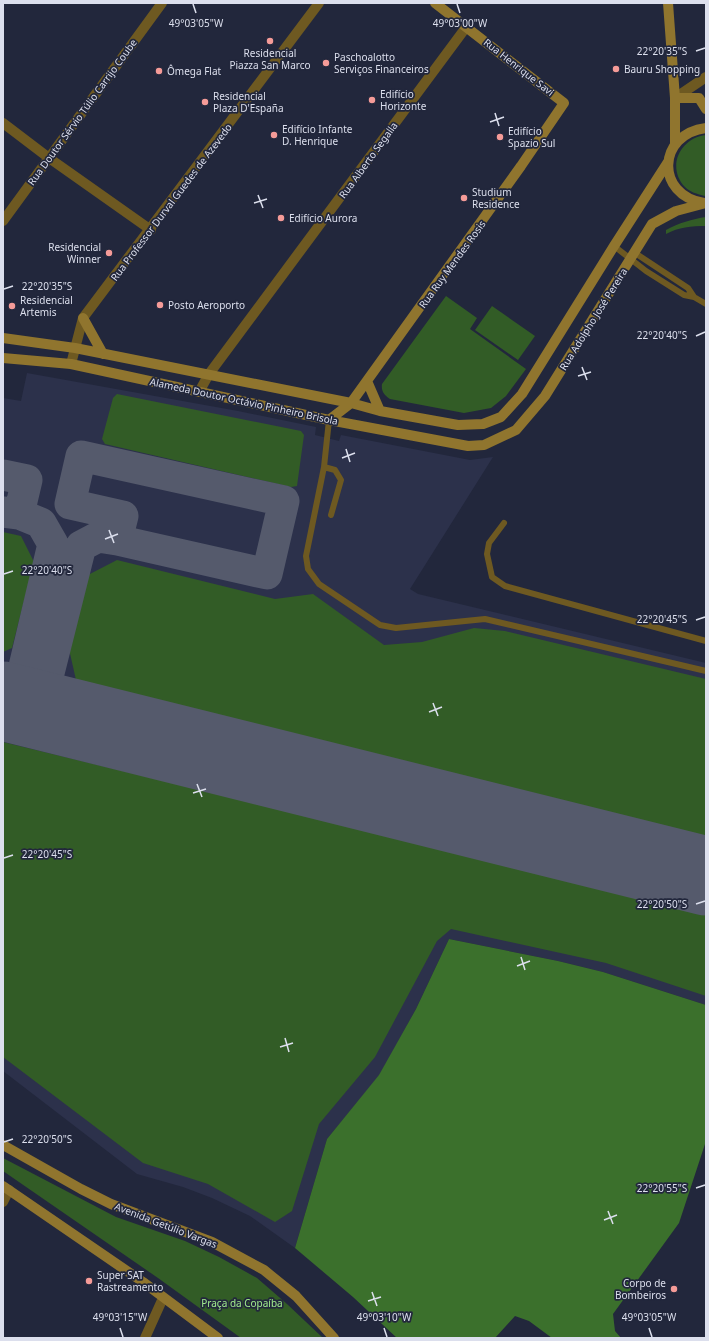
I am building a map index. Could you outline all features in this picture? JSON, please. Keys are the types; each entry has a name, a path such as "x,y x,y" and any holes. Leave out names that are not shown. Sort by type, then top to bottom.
{"street":[{"name":"Rua Doutor Sérvio Túlio Carrijo Coube","path":"3,221 162,3"},
{"name":"Rua Professor Durval Guedes de Azevedo","path":"71,364 84,318 319,3"},
{"name":"Rua Henrique Savi","path":"435,3 467,26 564,103"},
{"path":"668,3 675,98 676,143"},
{"name":"Rua Alberto Segalla","path":"199,392 209,374 467,26"},
{"path":"675,98 706,77"},
{"path":"675,98 699,98 706,109"},
{"name":"Rua Ruy Mendes Rosis","path":"329,420 351,403 368,381 522,166 564,103"},
{"path":"3,123 49,158 151,230"},
{"path":"676,143 684,134 695,129 706,128"},
{"name":"Rua Adolpho José Pereira","path":"483,424 501,417 522,394 668,162 670,152 676,143"},
{"path":"668,162 669,175 674,186 688,198 694,201 706,203"},
{"name":"Rua Adolpho José Pereira","path":"484,445 516,430 545,396 652,224 676,211 706,203"},
{"path":"84,318 103,354"},
{"name":"Alameda Doutor Octávio Pinheiro Brisola","path":"3,338 75,348 351,403 380,411 458,425 483,424"},
{"name":"Alameda Doutor Octávio Pinheiro Brisola","path":"3,358 71,364 329,420 468,446 484,445"},
{"path":"368,381 380,411"},
{"name":"Avenida Getúlio Vargas","path":"3,1145 110,1204 212,1242 264,1270 296,1296 334,1338"},
{"path":"3,1202 6,1188 143,1282 218,1338"},
{"path":"144,1338 163,1298"}],"lane":[{"path":"614,246 633,256 684,295 694,297 706,304"},
{"path":"329,420 324,467 306,556 308,569 318,584 380,624 396,628 485,619 706,671"},
{"path":"324,467 335,470 341,480 331,515"},
{"path":"504,523 488,543 487,554 492,577 505,586 706,641"}],"shaded area":[{"path":"27,373 238,411 316,427 315,435 339,441 341,435 470,460 493,457 410,589 418,594 706,663 706,1005 603,972 558,961 449,939 416,1009 379,1076 327,1139 295,1248 250,1216 212,1198 183,1187 137,1174 3,1071 3,398 21,401"}],"green space":[{"path":"706,135 705,196 694,193 685,187 679,179 676,163 683,147 697,137"},
{"path":"706,217 706,226 685,227 666,234 666,230 676,225"},
{"path":"446,296 477,318 470,329 526,369 506,396 491,408 464,413 390,399 383,391 382,384"},
{"path":"492,306 535,336 518,360 475,330"},
{"path":"117,394 301,431 304,435 297,486 291,487 105,444 102,439 113,398"},
{"path":"3,532 21,536 34,562 12,648 3,652"},
{"path":"117,560 275,599 313,594 384,645 422,642 474,628 505,631 706,679 706,841 92,695 76,680 69,649 86,576"},
{"path":"3,742 706,912 706,996 606,963 451,929 437,941 375,1057 319,1124 292,1211 275,1222 208,1184 143,1163 3,1057"},
{"path":"449,939 558,961 603,972 706,1005 706,1141 679,1223 613,1314 615,1331 621,1338 552,1338 529,1321 515,1316 495,1338 397,1338 353,1297 295,1248 327,1139 379,1075 416,1009"},
{"name":"Praça da Copaíba","path":"3,1158 116,1217 185,1241 219,1257 257,1278 323,1338 241,1338 158,1278 3,1171"}],"taxiway":[{"path":"81,456 284,501 267,574 117,540 123,516 70,504 81,456"},
{"path":"3,475 27,480 19,514 3,512"},
{"path":"3,683 22,675 53,544 41,523 19,514"},
{"path":"69,718 47,681 81,546 98,537 117,540"}],"runway":[{"path":"3,701 706,876"}],"place":[{"name":"Residencial Piazza San Marco","path":"270,41"},
{"name":"Paschoalotto Serviços Financeiros","path":"326,63"},
{"name":"Bauru Shopping","path":"616,69"},
{"name":"Ômega Flat","path":"159,71"},
{"name":"Edifício Horizonte","path":"372,100"},
{"name":"Residencial Plaza D'España","path":"205,102"},
{"name":"Edifício Infante D. Henrique","path":"274,135"},
{"name":"Edifício Spazio Sul","path":"500,137"},
{"name":"Studium Residence","path":"464,198"},
{"name":"Edifício Aurora","path":"281,218"},
{"name":"Residencial Winner","path":"109,253"},
{"name":"Posto Aeroporto","path":"160,305"},
{"name":"Residencial Artemis","path":"12,306"},
{"name":"Super SAT Rastreamento","path":"89,1281"},
{"name":"Corpo de Bombeiros","path":"674,1289"}]}
